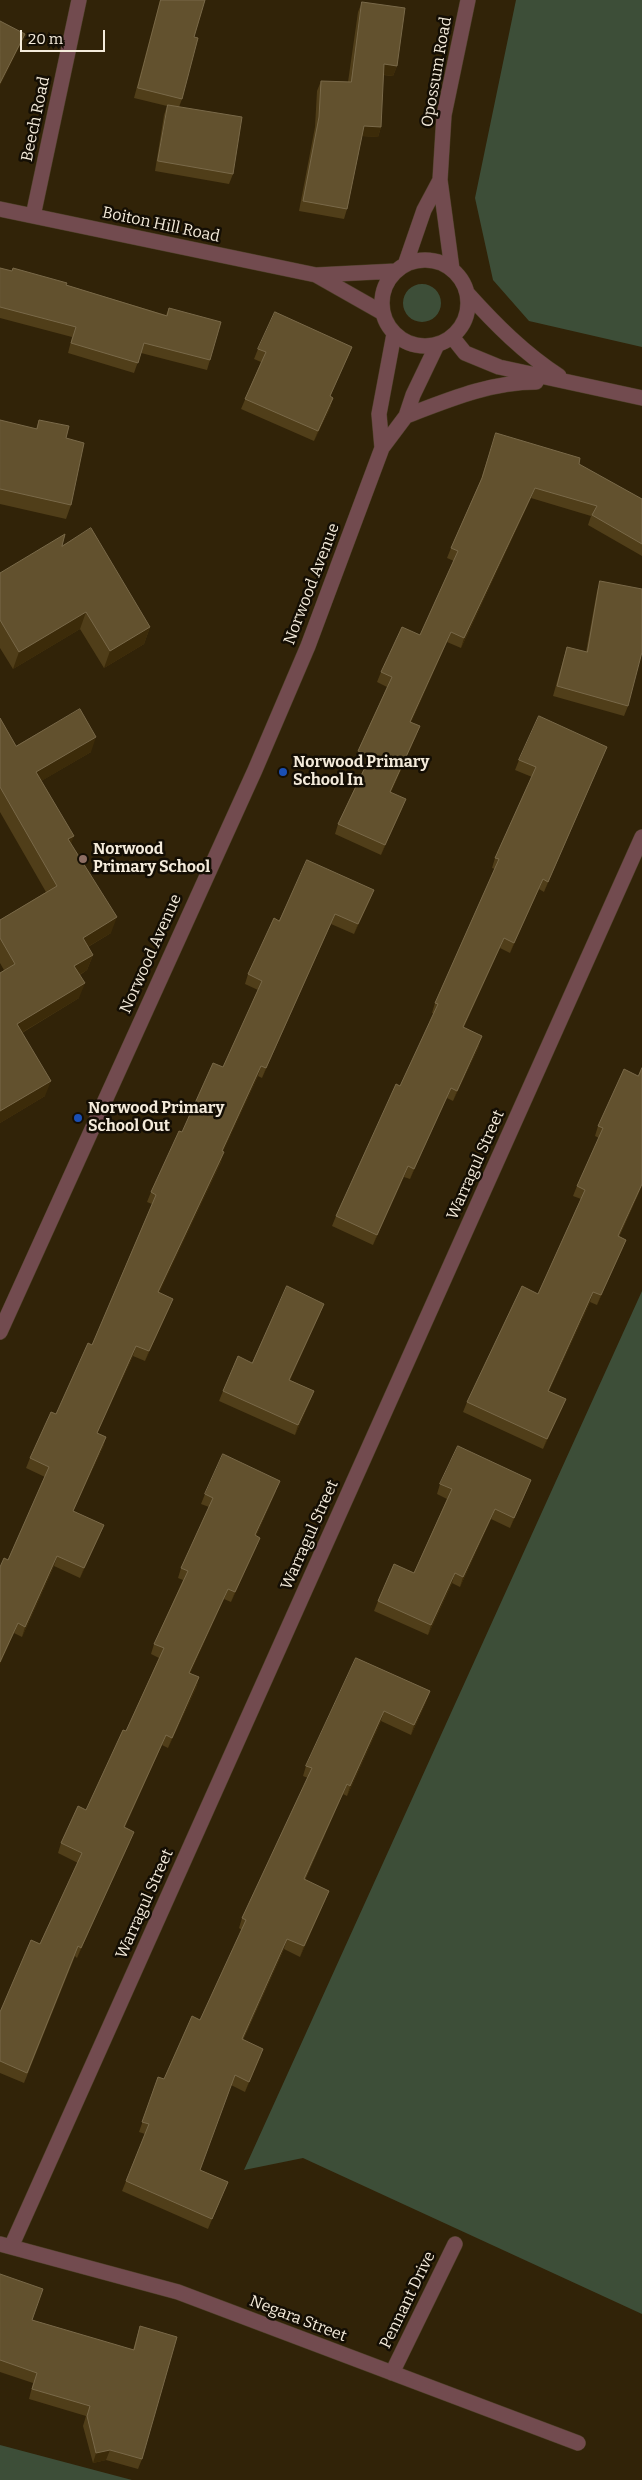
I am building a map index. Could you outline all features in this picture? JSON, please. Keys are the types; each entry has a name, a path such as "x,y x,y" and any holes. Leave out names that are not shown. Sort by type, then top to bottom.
{"street":[{"name":"Beech Road","path":"33,216 79,0"},
{"name":"Opossum Road","path":"452,269 440,180 444,116 468,0"},
{"name":"Opossum Road","path":"401,268 424,210 440,180"},
{"name":"Boiton Hill Road","path":"0,209 316,275 401,268"},
{"path":"468,294 469,306 461,329 452,338 437,345 414,346 394,334 387,324 383,313 382,301 384,290 401,268 417,261 430,260 452,269 462,280 468,294 498,328 535,360 568,382"},
{"name":"Boiton Hill Road","path":"316,275 383,313"},
{"name":"Norwood Avenue","path":"382,448 379,414 394,334"},
{"path":"452,338 465,352 499,367 642,398"},
{"name":"Norwood Avenue","path":"0,1332 209,866 255,770 308,646 382,448 406,416 437,345"},
{"path":"406,416 465,394 515,382 568,382"},
{"name":"Warragul Street","path":"6,2246 642,836"},
{"name":"Pennant Drive","path":"392,2373 455,2244"},
{"name":"Negara Street","path":"6,2246 178,2292 578,2443"}],"green space":[{"path":"516,0 642,0 642,347 529,321 493,280 475,198"},
{"path":"422,284 435,290 441,303 435,316 422,322 409,316 403,303 409,290"},
{"path":"642,1291 642,2314 303,2158 244,2170"},
{"path":"0,2445 132,2480 0,2480"}],"building":[{"path":"161,0 205,0 194,37 198,38 182,99 138,88"},
{"path":"362,2 405,8 397,66 384,64 381,127 364,126 347,209 303,201 319,117 321,81 351,82"},
{"path":"0,21 25,34 0,83"},
{"path":"168,105 242,117 233,174 158,161"},
{"path":"0,268 12,271 13,268 67,283 66,285 167,316 169,308 221,322 210,360 144,343 138,363 71,343 76,327 0,307"},
{"path":"275,312 352,347 330,396 333,398 318,431 245,399 266,352 258,349"},
{"path":"0,420 37,429 39,420 69,426 66,438 84,443 71,505 0,489"},
{"path":"496,433 580,458 579,464 642,499 642,544 592,515 597,506 535,488 464,638 451,632 410,722 420,726 390,792 406,799 385,845 338,824 370,757 358,751 392,677 381,672 402,627 420,635 458,551 451,548 482,478"},
{"path":"91,528 150,627 110,651 86,612 19,652 0,620 0,573 65,534 62,546"},
{"path":"600,581 642,589 642,652 628,706 557,686 567,647 587,652"},
{"path":"80,709 96,737 36,772 74,836 68,839 117,917 83,938 93,955 74,966 85,983 17,1024 51,1081 0,1111 0,973 15,964 0,938 0,920 57,886 0,787 0,718 16,746"},
{"path":"539,716 607,747 548,882 543,879 514,943 504,938 463,1027 482,1036 457,1091 451,1088 414,1169 408,1166 377,1235 336,1216 396,1084 400,1086 438,1004 435,1003 499,859 495,858 536,767 519,760"},
{"path":"307,860 374,890 358,924 335,914 266,1068 261,1066 222,1151 224,1152 158,1292 173,1299 149,1351 136,1346 97,1433 106,1437 73,1511 104,1525 84,1568 57,1556 25,1627 18,1623 0,1662 0,1567 4,1558 8,1560 49,1467 30,1458 51,1412 56,1414 88,1343 92,1345 156,1195 151,1192 179,1131 182,1132 213,1063 223,1067 262,981 248,974 274,918 279,921"},
{"path":"642,1068 642,1184 618,1236 626,1240 601,1295 593,1292 548,1391 566,1399 547,1439 467,1402 522,1286 538,1294 585,1190 577,1186 603,1128 598,1126 624,1069 638,1076"},
{"path":"287,1286 324,1304 289,1380 314,1391 298,1425 223,1391 238,1356 252,1363"},
{"path":"458,1446 531,1480 514,1518 495,1509 463,1577 455,1573 431,1625 378,1601 394,1564 414,1573 452,1489 440,1484"},
{"path":"223,1454 280,1481 255,1535 260,1538 235,1592 228,1589 189,1673 199,1677 172,1738 166,1735 124,1827 134,1832 81,1948 78,1946 27,2073 0,2061 0,2012 31,1940 40,1944 82,1853 61,1843 78,1806 86,1810 123,1730 126,1731 164,1648 154,1644 188,1571 181,1568 213,1498 205,1494"},
{"path":"356,1658 430,1691 414,1725 384,1711 350,1786 347,1784 304,1879 329,1891 304,1946 287,1939 242,2039 263,2049 249,2082 235,2075 200,2170 228,2182 212,2219 126,2181 149,2124 142,2122 158,2077 164,2079 192,2016 200,2020 246,1920 242,1918 312,1768 306,1766"},
{"path":"0,2274 43,2289 32,2320 134,2350 140,2326 177,2337 142,2459 110,2450 96,2453 87,2416 90,2406 32,2389 37,2373 0,2360"}],"place":[{"name":"Norwood Primary School In","path":"283,772"},
{"name":"Norwood Primary School","path":"83,859"},
{"name":"Norwood Primary School Out","path":"78,1118"}]}
